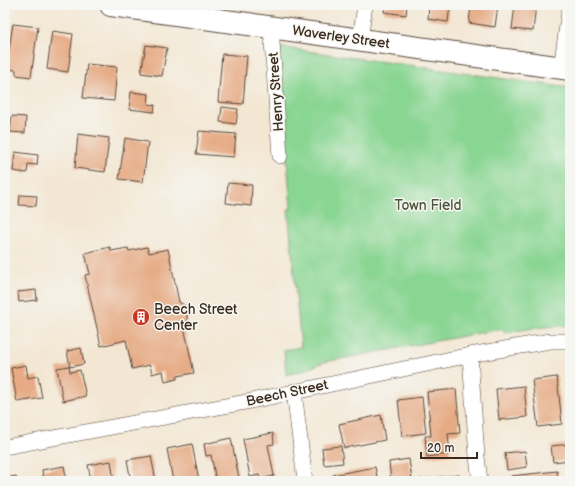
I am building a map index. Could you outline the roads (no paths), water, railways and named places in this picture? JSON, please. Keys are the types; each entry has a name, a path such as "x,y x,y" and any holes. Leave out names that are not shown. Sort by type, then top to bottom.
{"street":[{"path":"360,40 365,5"},
{"path":"566,69 570,5"},
{"name":"Waverley Street","path":"121,6 566,69"},
{"name":"Henry Street","path":"271,27 280,156"},
{"name":"Beech Street","path":"5,446 246,402 470,355 550,341 570,341"},
{"path":"470,355 480,481"},
{"path":"294,391 305,481"}],"place":[{"name":"Beech Street Center","path":"141,317"}],"park label":[{"name":"Town Field","path":"428,205"}]}
